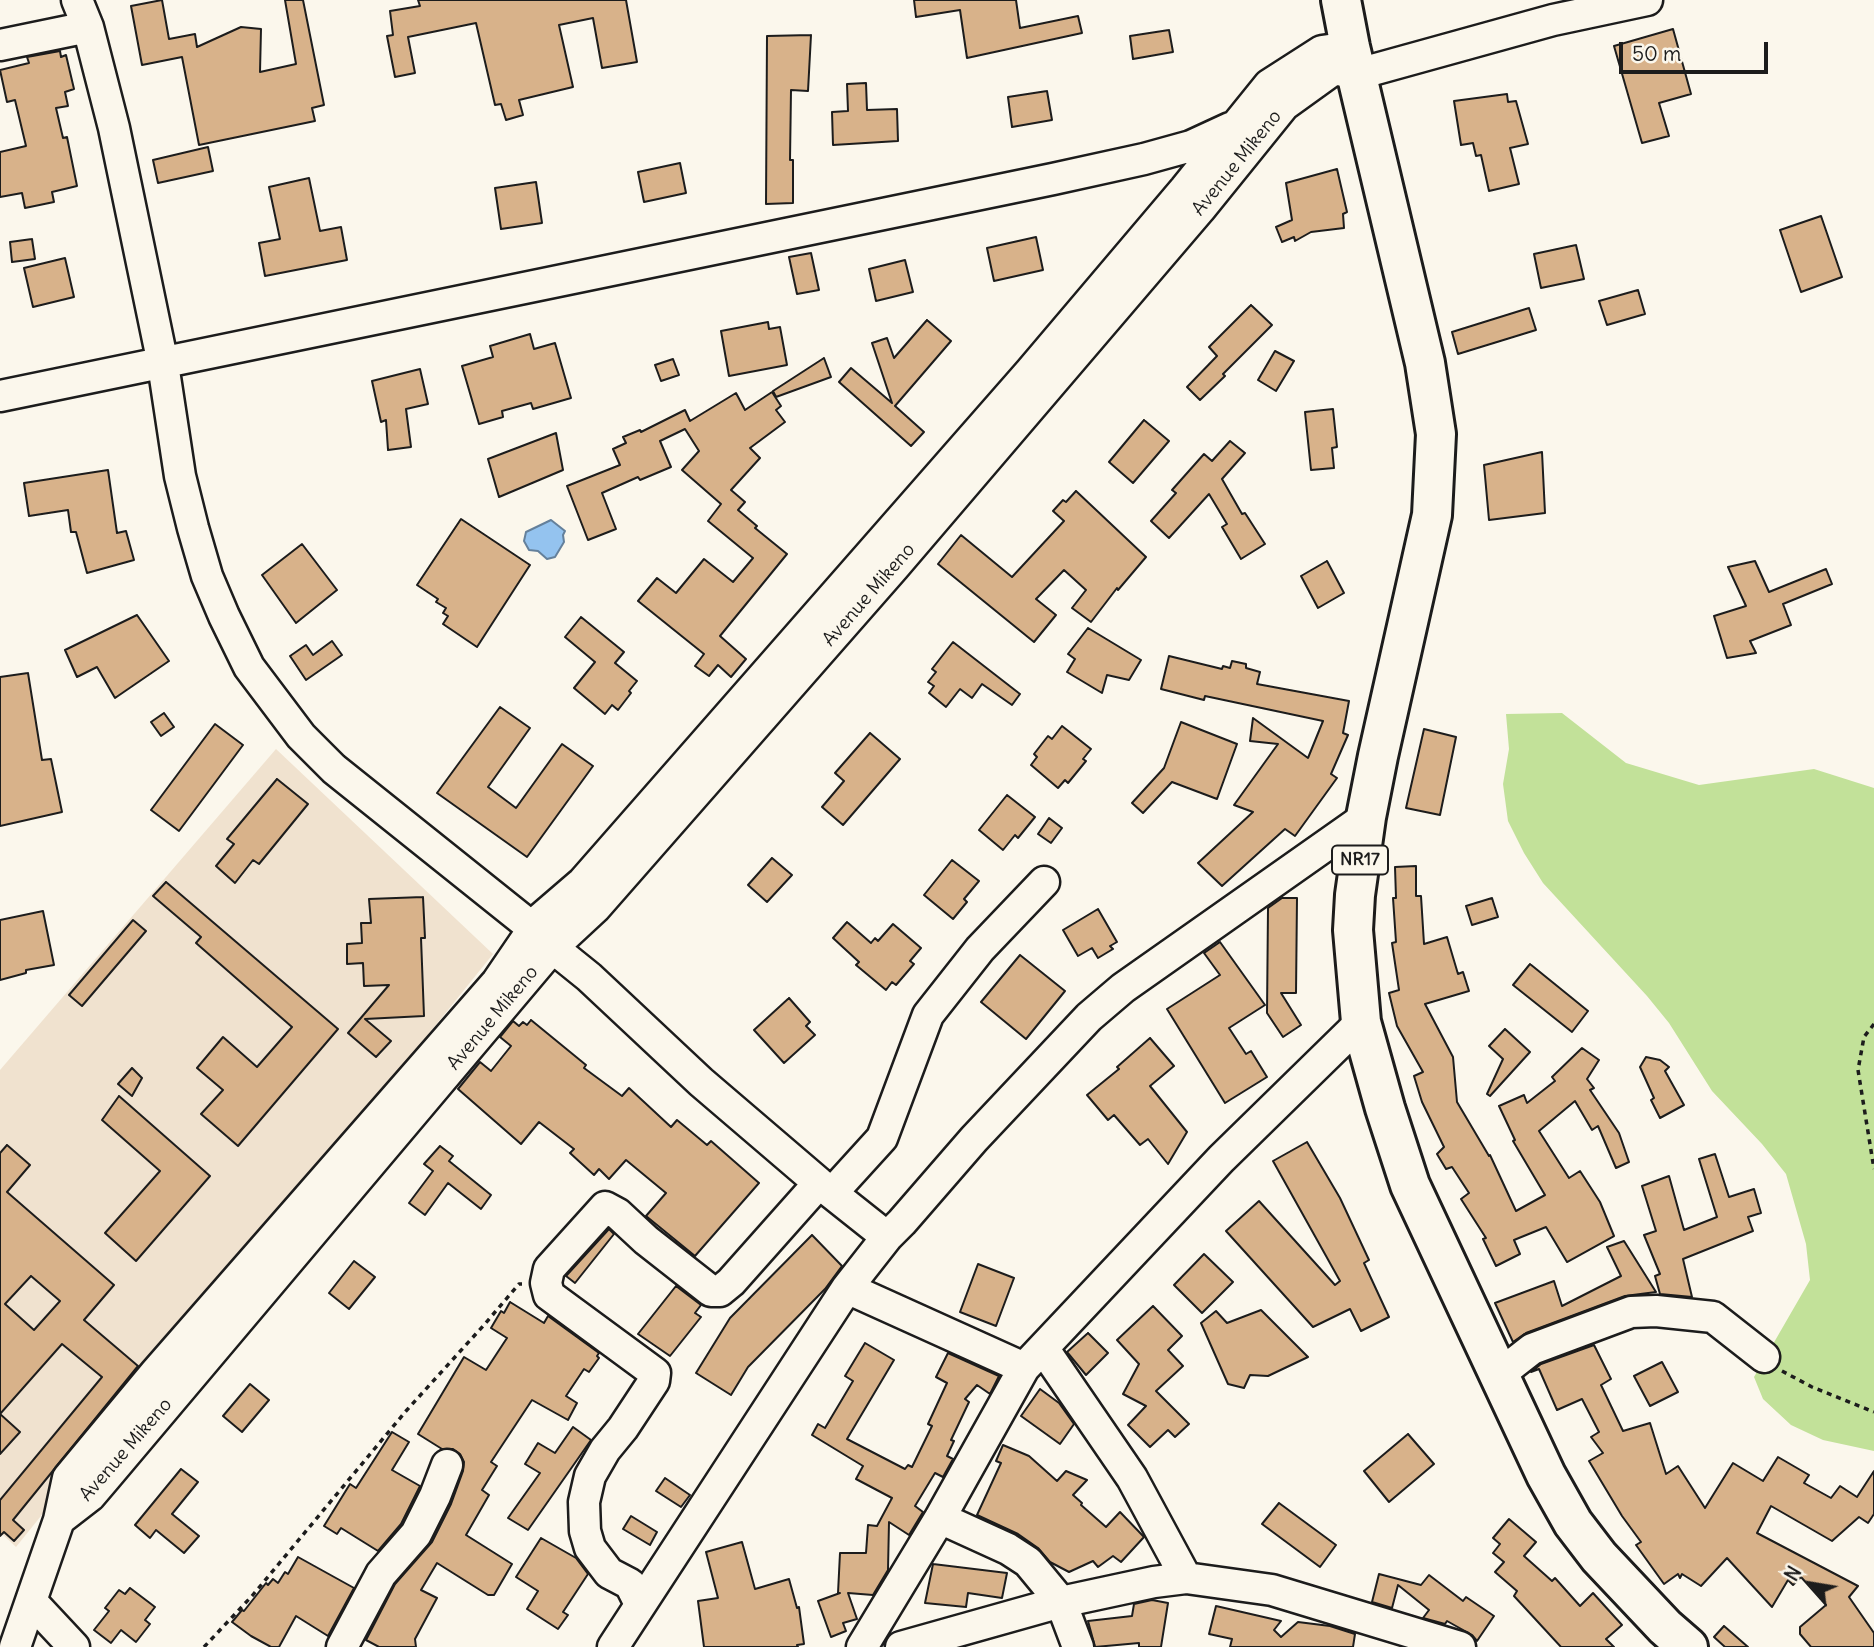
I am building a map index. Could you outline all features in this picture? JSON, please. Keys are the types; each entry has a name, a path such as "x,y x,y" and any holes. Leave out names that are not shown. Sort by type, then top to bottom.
{"main road":[{"name":"NR17","path":"1341,0 1425,363 1436,434 1432,515 1366,817 1355,895 1353,930 1361,1022 1410,1185 1546,1475 1573,1523 1667,1640"}],"street":[{"path":"77,0 89,27 114,128 163,364 180,476 193,528 207,576 223,616 249,667 301,736 334,769 524,921 589,977 693,1074 887,1237"},
{"name":"Avenue Mikeno","path":"59,1520 90,1496 543,939 540,919 583,881 1030,372 1194,160 1251,127 1334,69 1354,60 1647,0"},
{"path":"0,45 89,27"},
{"name":"Avenue Mikeno","path":"59,1520 68,1478 156,1372 496,982 543,939 595,908 1027,413 1205,204 1251,127"},
{"path":"0,396 910,211 1144,159 1194,160 1205,204"},
{"path":"613,1647 847,1288 887,1237 974,1139 1089,1017 1124,988 1366,817"},
{"path":"640,1604 630,1584 609,1573 590,1548 585,1531 584,1502 590,1475 654,1381 655,1373 550,1294 546,1283 549,1269 606,1208 618,1214 646,1240 711,1291 720,1291 826,1188 882,1138 929,1015 980,949 1044,882"},
{"path":"862,1647 1033,1358 1221,1159 1361,1022"},
{"path":"847,1288 1033,1358 1132,1478 1186,1578"},
{"path":"1500,1374 1532,1349 1631,1312 1656,1311 1713,1317 1764,1357"},
{"path":"342,1647 381,1574 416,1534 447,1465"},
{"path":"36,1607 52,1599 55,1580 70,1536 85,1516 90,1496"},
{"path":"940,1518 1008,1549 1028,1562 1061,1602 1078,1647"},
{"path":"15,1647 36,1607 59,1520"},
{"path":"901,1647 1061,1602 1154,1582 1186,1578 1272,1590 1460,1647"},
{"path":"36,1607 74,1647"}],"path":[{"path":"1874,1024 1864,1037 1858,1070 1874,1169"},
{"path":"204,1647 252,1596 405,1411 519,1284 546,1283"},
{"path":"1764,1357 1783,1372 1812,1387 1874,1412"}],"shaded area":[{"path":"276,749 493,954 16,1547 0,1532 0,1070"}],"green space":[{"path":"1562,713 1626,763 1699,785 1814,769 1874,788 1874,1451 1823,1440 1791,1425 1763,1399 1754,1377 1810,1280 1806,1244 1786,1174 1712,1091 1669,1023 1647,996 1543,883 1508,821 1503,784 1509,749 1506,714"}],"water":[{"path":"551,520 565,531 564,542 555,557 547,559 538,551 529,550 524,541 526,532"}],"building":[{"path":"162,0 169,39 195,34 197,47 241,27 261,29 260,72 296,64 285,0 303,0 324,105 312,108 315,121 199,145 182,57 142,65 131,6"},
{"path":"418,0 626,0 637,62 602,68 593,18 559,25 573,87 519,100 523,115 506,120 501,104 495,105 476,23 408,37 415,73 395,77 387,36 393,35 390,11 420,6"},
{"path":"914,0 1016,0 1020,28 1078,16 1082,33 967,58 960,10 916,17"},
{"path":"1673,29 1691,94 1659,103 1669,136 1642,143 1614,46"},
{"path":"1169,30 1173,52 1133,59 1130,36"},
{"path":"811,35 808,91 791,90 790,160 793,160 793,203 766,204 767,36"},
{"path":"60,51 61,57 66,55 74,89 65,92 68,106 56,108 63,138 67,137 77,186 52,192 54,202 25,208 22,193 0,197 0,152 26,146 15,100 7,102 0,70 29,63 27,57"},
{"path":"866,83 867,110 897,109 898,141 833,145 832,112 848,111 847,84"},
{"path":"1047,91 1052,120 1012,127 1008,97"},
{"path":"1507,94 1508,102 1516,101 1528,144 1510,148 1519,184 1489,191 1481,155 1476,156 1473,143 1461,145 1454,101"},
{"path":"208,147 213,171 158,183 153,160"},
{"path":"680,163 686,193 644,202 638,172"},
{"path":"1337,169 1347,212 1343,214 1344,228 1311,232 1295,241 1294,237 1282,242 1276,227 1292,220 1286,183"},
{"path":"309,178 320,231 341,227 347,260 265,276 259,243 280,239 269,187"},
{"path":"536,182 542,223 501,229 495,188"},
{"path":"1821,216 1842,277 1801,292 1780,230"},
{"path":"1036,237 1043,270 994,281 987,248"},
{"path":"32,239 35,259 12,262 10,242"},
{"path":"1576,245 1584,279 1541,288 1534,254"},
{"path":"811,253 819,290 797,294 789,257"},
{"path":"65,258 74,297 33,307 24,268"},
{"path":"905,260 913,292 876,301 869,269"},
{"path":"1638,290 1645,314 1607,325 1599,301"},
{"path":"1251,305 1272,325 1200,400 1187,387 1217,356 1209,347"},
{"path":"1529,308 1536,330 1458,354 1452,332"},
{"path":"927,320 951,341 895,406 924,432 911,446 839,382 851,368 892,403 872,343 887,338 894,358"},
{"path":"768,322 769,329 780,327 787,365 729,376 721,331"},
{"path":"530,334 534,349 555,343 571,398 533,409 531,403 502,411 503,417 479,424 462,366 493,357 490,346"},
{"path":"1275,351 1294,361 1276,391 1258,380"},
{"path":"824,358 831,377 776,397 773,391"},
{"path":"673,359 679,375 661,381 655,365"},
{"path":"420,369 428,404 406,409 411,447 388,450 386,420 381,422 372,381"},
{"path":"772,392 781,406 776,410 785,422 750,448 760,458 731,490 745,502 738,510 787,554 720,636 746,659 731,677 718,665 709,676 695,666 704,654 638,601 657,578 676,593 704,559 733,582 753,558 708,521 721,504 682,470 699,451 685,429 660,441 671,467 640,480 638,477 602,493 616,529 588,540 567,486 620,465 613,449 626,443 623,437 640,430 641,432 685,410 690,421 736,393 745,410"},
{"path":"1333,409 1337,447 1332,448 1334,468 1311,470 1305,412"},
{"path":"1144,420 1169,441 1133,483 1109,462"},
{"path":"556,433 563,470 499,497 488,459"},
{"path":"1230,441 1245,453 1222,479 1242,514 1245,513 1265,544 1241,559 1222,527 1227,524 1209,494 1169,538 1151,521 1176,493 1172,490 1204,454 1212,461"},
{"path":"1542,452 1545,513 1489,520 1484,465"},
{"path":"108,470 117,533 126,531 134,560 87,573 76,532 71,532 68,510 29,516 24,483"},
{"path":"1076,491 1146,557 1118,590 1117,588 1091,622 1072,608 1086,590 1064,570 1036,599 1056,615 1034,642 938,564 961,535 1012,577 1064,521 1053,511"},
{"path":"461,519 530,565 477,647 443,624 448,616 443,613 446,608 417,585"},
{"path":"302,544 337,590 296,623 262,575"},
{"path":"1327,561 1344,593 1318,608 1301,576"},
{"path":"1755,561 1769,592 1826,569 1832,584 1783,604 1791,625 1750,641 1756,653 1727,658 1714,616 1746,606 1728,567"},
{"path":"137,615 169,661 115,698 97,667 77,677 65,650"},
{"path":"581,617 624,652 615,663 637,681 618,710 612,705 605,714 574,688 595,662 565,637"},
{"path":"1088,628 1141,660 1129,680 1107,675 1102,693 1067,672 1075,659 1068,654"},
{"path":"332,641 342,655 306,680 290,656 306,645 313,655"},
{"path":"953,642 1020,694 1012,705 982,684 972,698 960,689 946,707 929,693 934,686 928,682 936,672 932,669"},
{"path":"1169,656 1222,669 1223,666 1230,668 1232,661 1246,664 1246,668 1260,672 1257,684 1349,701 1343,733 1348,735 1331,774 1337,778 1295,836 1285,829 1222,886 1198,863 1253,812 1234,805 1278,744 1250,741 1253,718 1308,758 1323,721 1205,696 1204,700 1161,689"},
{"path":"28,673 42,760 51,759 62,812 0,826 0,677"},
{"path":"500,707 530,728 488,787 516,808 562,744 593,766 527,857 437,793"},
{"path":"164,713 174,727 161,736 151,722"},
{"path":"1181,722 1237,744 1217,799 1172,782 1143,813 1132,803 1164,768"},
{"path":"215,724 243,745 179,831 151,810"},
{"path":"1062,726 1091,749 1083,759 1086,761 1068,783 1065,780 1058,788 1031,765 1037,757 1034,754 1048,736 1052,739"},
{"path":"1424,729 1456,737 1440,815 1406,808"},
{"path":"870,733 900,759 843,825 822,807 844,781 835,773"},
{"path":"277,779 308,804 259,864 253,860 235,883 216,866 234,844 227,839"},
{"path":"1007,795 1035,817 1018,838 1015,835 1003,850 979,830"},
{"path":"1049,818 1062,828 1051,843 1038,834"},
{"path":"772,858 792,875 767,902 748,885"},
{"path":"952,860 979,881 964,899 967,902 953,919 924,895"},
{"path":"1416,866 1416,896 1421,896 1424,944 1447,937 1458,974 1463,972 1469,991 1425,1004 1453,1057 1457,1102 1490,1155 1516,1211 1545,1195 1513,1141 1515,1140 1499,1106 1524,1095 1527,1103 1555,1081 1552,1077 1582,1048 1599,1060 1587,1079 1594,1088 1590,1090 1619,1133 1629,1162 1616,1168 1598,1126 1592,1130 1575,1101 1539,1131 1569,1178 1580,1171 1600,1202 1614,1236 1567,1262 1546,1227 1514,1240 1520,1254 1496,1266 1483,1239 1486,1238 1461,1199 1469,1193 1452,1167 1446,1169 1437,1154 1444,1147 1422,1102 1414,1076 1423,1072 1397,1026 1389,993 1399,990 1392,943 1396,942 1393,898 1396,898 1395,867"},
{"path":"166,882 338,1029 238,1146 201,1114 223,1090 197,1068 223,1037 257,1067 292,1027 196,943 201,937 153,896"},
{"path":"423,897 425,938 421,938 424,1016 365,1019 391,1041 376,1057 348,1033 389,985 364,986 363,963 347,964 347,944 362,943 361,923 371,923 369,899"},
{"path":"1282,898 1297,898 1296,993 1281,993 1301,1025 1283,1037 1267,1013 1268,908"},
{"path":"1492,898 1498,917 1472,925 1466,906"},
{"path":"1098,909 1117,942 1110,946 1113,949 1098,958 1092,948 1078,956 1063,930"},
{"path":"43,911 54,965 26,970 26,973 0,980 0,920"},
{"path":"133,920 146,931 82,1006 69,995"},
{"path":"847,922 871,943 875,938 878,941 893,924 921,948 910,961 914,964 896,985 892,982 886,990 856,965 859,962 833,938"},
{"path":"1220,942 1265,1005 1229,1028 1246,1054 1251,1051 1267,1077 1225,1103 1167,1009 1220,975 1204,953"},
{"path":"1020,955 1065,991 1026,1039 981,1002"},
{"path":"1530,964 1588,1011 1572,1032 1513,985"},
{"path":"789,998 810,1022 806,1026 815,1035 784,1063 754,1030"},
{"path":"531,1020 586,1065 584,1068 622,1096 629,1088 671,1127 677,1120 707,1145 711,1141 759,1183 695,1256 646,1216 666,1193 626,1160 609,1179 599,1169 594,1175 570,1153 574,1149 539,1122 521,1144 458,1089 480,1062 491,1071 511,1046 500,1037 513,1021 519,1026 523,1022 527,1025"},
{"path":"1505,1029 1530,1052 1490,1096 1487,1094 1503,1059 1489,1046"},
{"path":"1150,1038 1174,1066 1150,1086 1187,1132 1168,1164 1148,1139 1140,1145 1114,1115 1108,1120 1087,1095 1119,1069 1117,1067"},
{"path":"1646,1057 1660,1060 1669,1067 1665,1071 1684,1105 1660,1118 1640,1067"},
{"path":"132,1068 142,1078 132,1096 118,1084"},
{"path":"119,1096 210,1176 136,1261 105,1233 160,1171 102,1120"},
{"path":"1307,1142 1340,1198 1369,1260 1364,1263 1389,1317 1361,1331 1350,1309 1313,1327 1226,1231 1259,1201 1335,1285 1340,1281 1273,1161"},
{"path":"7,1145 30,1165 7,1192 114,1285 84,1320 138,1366 13,1520 24,1530 14,1541 4,1532 0,1536 0,1500 102,1377 62,1344 0,1414 0,1153","holes":["31,1276 60,1301 34,1330 5,1304"]},
{"path":"440,1146 453,1156 449,1161 491,1195 481,1209 448,1183 425,1215 409,1203 433,1171 424,1164"},
{"path":"1715,1154 1729,1197 1754,1189 1761,1213 1748,1217 1753,1231 1683,1259 1692,1297 1660,1294 1655,1276 1660,1274 1644,1235 1656,1231 1642,1186 1669,1176 1684,1230 1717,1217 1699,1159"},
{"path":"609,1229 614,1234 575,1283 566,1276"},
{"path":"812,1235 842,1266 825,1289 748,1367 731,1395 696,1373 730,1318"},
{"path":"1624,1241 1656,1292 1625,1296 1526,1333 1513,1342 1495,1303 1554,1281 1562,1306 1621,1276 1607,1247"},
{"path":"1204,1254 1233,1282 1202,1313 1174,1285"},
{"path":"354,1261 375,1277 349,1309 329,1293"},
{"path":"978,1264 1014,1278 996,1326 960,1312"},
{"path":"676,1286 701,1305 695,1313 701,1317 670,1356 638,1334"},
{"path":"510,1302 544,1323 548,1316 599,1353 599,1358 589,1372 584,1369 566,1396 577,1403 568,1420 532,1400 491,1462 497,1466 482,1490 489,1495 466,1535 512,1564 494,1595 488,1595 437,1563 421,1590 437,1598 415,1639 416,1647 379,1647 366,1640 395,1584 432,1542 451,1504 463,1471 464,1462 460,1454 453,1449 442,1449 418,1434 464,1357 486,1370 507,1338 491,1328"},
{"path":"1153,1306 1182,1336 1168,1350 1183,1366 1156,1391 1189,1424 1175,1437 1168,1430 1150,1447 1128,1425 1146,1406 1123,1394 1139,1364 1117,1340"},
{"path":"1261,1310 1308,1357 1268,1376 1250,1375 1244,1388 1228,1384 1201,1323 1216,1311 1227,1323"},
{"path":"1088,1333 1108,1353 1086,1375 1067,1352"},
{"path":"865,1343 894,1360 847,1439 905,1469 908,1465 912,1467 932,1426 928,1424 947,1383 936,1377 948,1353 999,1376 990,1394 977,1385 965,1399 969,1402 951,1440 954,1441 947,1456 953,1459 943,1477 935,1473 915,1506 923,1512 909,1535 889,1522 888,1570 873,1595 848,1593 857,1619 843,1623 846,1631 831,1637 818,1601 840,1593 840,1553 866,1553 868,1525 877,1526 892,1498 856,1479 863,1466 812,1435 818,1424 825,1428 853,1381 845,1376"},
{"path":"1594,1345 1611,1379 1601,1385 1623,1431 1650,1423 1666,1474 1678,1466 1705,1508 1733,1463 1763,1481 1778,1457 1809,1475 1804,1483 1831,1498 1840,1486 1857,1497 1874,1471 1874,1514 1868,1523 1859,1517 1832,1541 1771,1506 1757,1533 1858,1586 1849,1597 1874,1633 1874,1647 1811,1647 1800,1634 1800,1627 1826,1605 1801,1577 1793,1585 1788,1580 1772,1607 1727,1558 1701,1586 1682,1574 1680,1578 1678,1574 1664,1584 1636,1545 1641,1542 1589,1461 1603,1453 1591,1437 1599,1432 1582,1399 1557,1410 1539,1369 1531,1372 1541,1364"},
{"path":"1662,1362 1678,1392 1650,1406 1634,1376"},
{"path":"250,1384 269,1400 242,1432 223,1416"},
{"path":"1040,1389 1059,1403 1074,1424 1060,1444 1021,1416"},
{"path":"0,1414 20,1432 0,1454"},
{"path":"573,1427 591,1440 528,1530 508,1518 540,1473 525,1464 538,1443 555,1453"},
{"path":"392,1432 409,1442 392,1470 420,1486 401,1524 378,1551 341,1528 337,1534 324,1526 350,1484 356,1488"},
{"path":"1408,1434 1434,1464 1389,1502 1364,1471"},
{"path":"1003,1445 1029,1456 1057,1481 1066,1471 1087,1480 1073,1495 1081,1505 1106,1527 1120,1512 1144,1537 1121,1562 1113,1556 1098,1567 1093,1561 1069,1572 1050,1562 1038,1548 1018,1534 977,1515 1001,1463 996,1461"},
{"path":"181,1469 198,1482 172,1514 199,1536 184,1553 156,1530 150,1538 135,1525"},
{"path":"665,1478 690,1495 681,1507 656,1491"},
{"path":"1279,1503 1336,1545 1320,1567 1262,1524"},
{"path":"631,1516 657,1532 650,1545 623,1529"},
{"path":"1509,1519 1536,1542 1524,1556 1552,1581 1555,1578 1580,1606 1593,1593 1622,1625 1606,1639 1614,1647 1561,1647 1514,1596 1517,1591 1495,1572 1504,1562 1493,1553 1500,1544 1493,1538"},
{"path":"541,1538 576,1558 588,1574 563,1612 568,1615 558,1629 527,1609 538,1591 516,1577"},
{"path":"742,1542 755,1589 789,1579 797,1608 799,1607 804,1644 797,1645 798,1647 704,1647 698,1601 718,1598 706,1552"},
{"path":"298,1557 354,1588 328,1636 296,1616 279,1647 271,1647 232,1622 266,1583 268,1585 273,1579 278,1583 285,1572 288,1574"},
{"path":"933,1564 1007,1573 1002,1598 968,1593 966,1607 925,1603"},
{"path":"1379,1574 1421,1585 1429,1575 1463,1601 1466,1597 1494,1616 1477,1641 1472,1635 1447,1621 1445,1624 1423,1618 1429,1610 1398,1585 1392,1608 1372,1602"},
{"path":"130,1588 155,1607 145,1620 150,1624 136,1642 121,1630 111,1643 94,1630 109,1611 105,1608 119,1590 125,1594"},
{"path":"1152,1600 1168,1603 1161,1647 1139,1647 1139,1643 1095,1647 1088,1621 1132,1616 1134,1604"},
{"path":"1216,1606 1281,1621 1274,1630 1281,1637 1298,1622 1330,1626 1355,1634 1353,1647 1230,1647 1232,1639 1209,1634"},
{"path":"1724,1626 1748,1647 1725,1647 1714,1637"}]}
